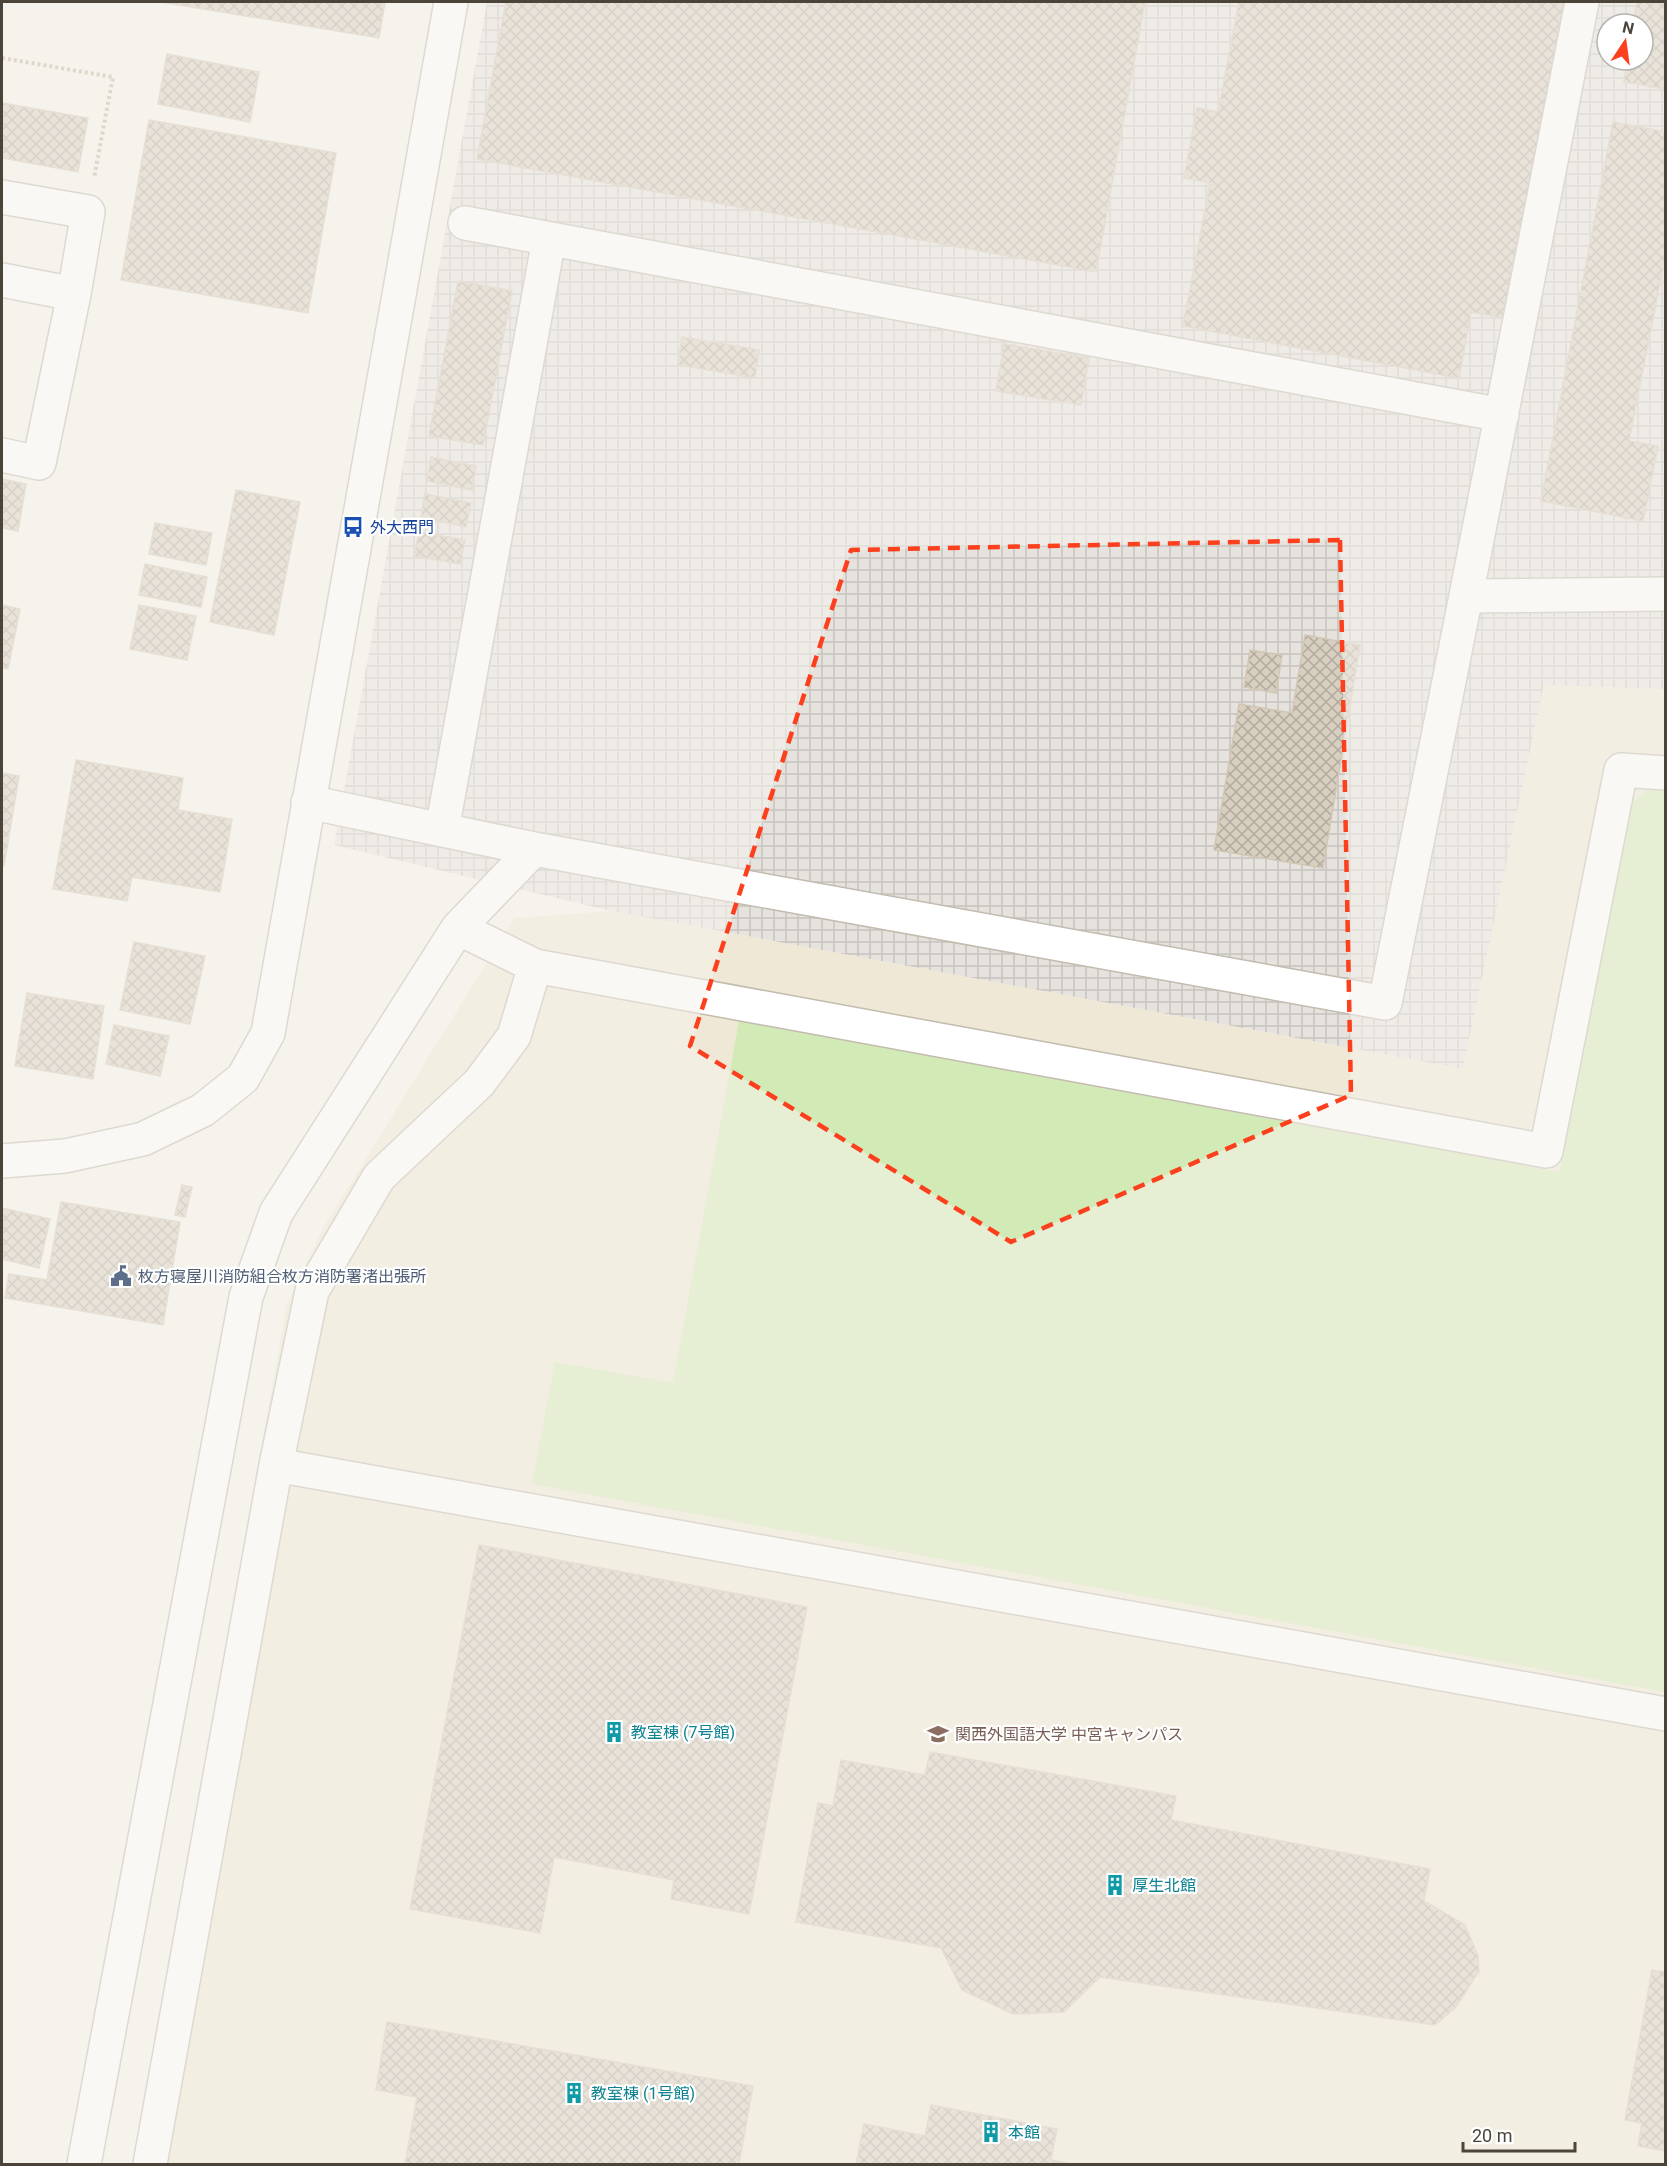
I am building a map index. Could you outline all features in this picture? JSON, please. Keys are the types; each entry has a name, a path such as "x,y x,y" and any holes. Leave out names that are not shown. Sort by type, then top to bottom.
{"street":[{"path":"2,1161 65,1156 143,1139 203,1110 243,1078 268,1033 451,2"},
{"path":"308,802 534,849 1385,1003 1582,2"},
{"path":"2,197 88,212 74,294 39,462 2,455"},
{"path":"465,223 1502,415"},
{"path":"442,830 549,239"},
{"path":"2,280 74,294"},
{"path":"1466,596 1665,594"},
{"path":"458,928 535,966 1546,1150 1621,770 1665,773"},
{"path":"84,2164 246,1297 276,1214 458,928 534,849"},
{"path":"150,2164 276,1465 312,1291 379,1176 479,1083 514,1036 535,966"},
{"path":"276,1465 1665,1714"}],"path":[{"path":"2,58 113,78 88,212"}],"highlighted area":[{"path":"1340,540 1351,1095 1011,1242 690,1046 851,550"}],"shaded area":[{"path":"487,2 1665,2 1665,689 1544,686 1463,1069 611,911 334,845"},
{"name":"関西外国語大学 中宮キャンパス","path":"1544,685 1665,689 1665,2164 133,2164 287,1304 325,1225 514,918 611,911 1463,1069"}],"green space":[{"path":"1648,789 1665,791 1665,1692 532,1484 555,1362 673,1383 739,1021 1559,1172 1628,807"}],"building":[{"path":"161,2 385,2 379,38"},
{"path":"506,2 1145,2 1096,272 477,159"},
{"path":"1239,2 1564,2 1505,318 1471,312 1459,378 1183,326 1210,183 1184,178 1197,108 1218,112"},
{"path":"1637,2 1666,2 1666,89 1624,82 1625,72 1655,72 1655,12 1635,12"},
{"path":"167,54 259,72 250,122 158,104"},
{"path":"2,103 88,118 78,172 2,158"},
{"path":"149,120 336,153 308,313 121,280"},
{"path":"1613,122 1666,132 1666,253 1629,441 1658,446 1643,521 1541,501"},
{"path":"458,281 512,291 483,445 429,436"},
{"path":"682,337 759,350 755,378 678,365"},
{"path":"1004,344 1089,358 1081,405 996,391"},
{"path":"431,457 476,466 472,490 427,481"},
{"path":"2,479 26,484 18,531 2,528"},
{"path":"236,490 300,502 274,635 210,622"},
{"path":"425,494 471,503 466,527 421,517"},
{"path":"155,523 212,533 206,565 149,554"},
{"path":"419,532 465,540 460,564 414,556"},
{"path":"145,564 207,577 201,607 139,595"},
{"path":"2,605 20,609 8,669 2,668"},
{"path":"139,605 196,616 187,660 130,649"},
{"path":"1305,635 1360,645 1323,868 1214,850 1239,704 1292,713"},
{"path":"1250,650 1282,655 1276,693 1244,687"},
{"path":"76,760 183,778 178,810 232,819 220,892 132,877 127,901 53,889"},
{"path":"2,773 19,776 4,866 2,866"},
{"path":"134,942 205,956 190,1024 120,1010"},
{"path":"27,993 104,1006 93,1079 15,1066"},
{"path":"114,1025 169,1036 160,1076 106,1064"},
{"path":"182,1185 192,1187 185,1217 175,1215"},
{"path":"61,1202 180,1222 163,1325 5,1298 9,1274 47,1280"},
{"path":"2,1208 50,1219 39,1268 2,1259"},
{"name":"教室棟 (7号館)","path":"479,1545 807,1607 749,1914 671,1899 674,1880 554,1857 540,1933 410,1909"},
{"name":"厚生北館","path":"930,1752 1176,1796 1171,1820 1430,1869 1424,1901 1465,1925 1478,1956 1479,1971 1456,2007 1435,2025 1100,1977 1064,2012 1013,2014 962,1990 941,1948 796,1922 818,1803 833,1806 841,1760 925,1775"},
{"path":"1652,1970 1666,1972 1666,2151 1638,2146 1642,2123 1625,2120"},
{"name":"教室棟 (1号館)","path":"387,2022 753,2086 739,2164 405,2164 417,2097 376,2090"},
{"name":"本館","path":"931,2105 1057,2129 1051,2160 1073,2164 856,2164 864,2124 925,2136"}],"place":[{"name":"外大西門","path":"353,527"},
{"name":"枚方寝屋川消防組合枚方消防署渚出張所","path":"121,1276"},
{"name":"教室棟 (7号館)","path":"614,1732"},
{"name":"関西外国語大学 中宮キャンパス","path":"938,1734"},
{"name":"厚生北館","path":"1115,1885"},
{"name":"教室棟 (1号館)","path":"574,2093"},
{"name":"本館","path":"991,2132"}]}
